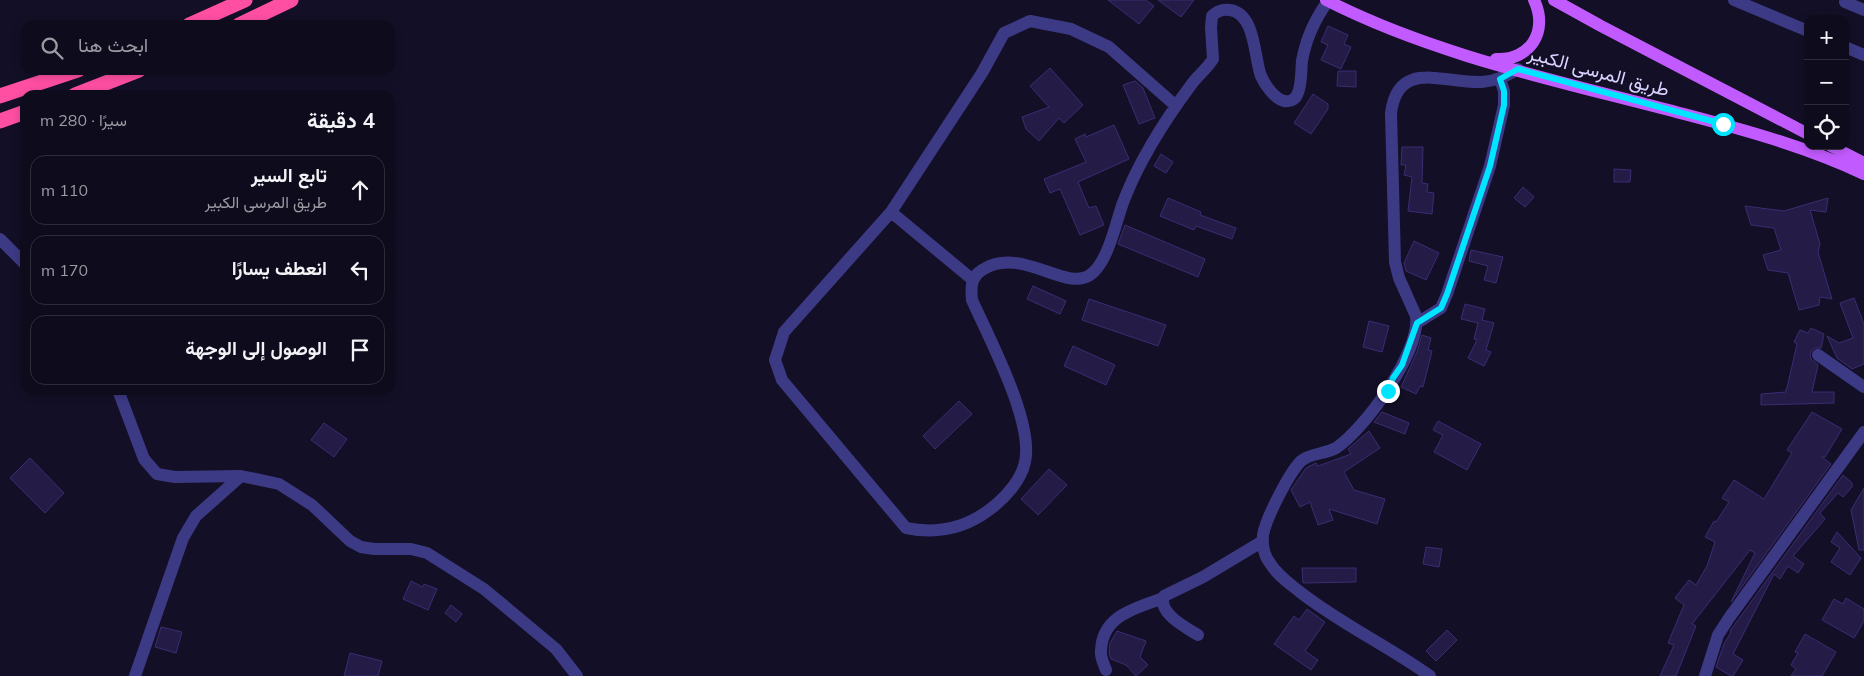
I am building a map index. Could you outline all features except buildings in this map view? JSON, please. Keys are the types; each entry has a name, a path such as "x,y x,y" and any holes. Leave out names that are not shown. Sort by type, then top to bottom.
{"highway":[{"path":"200,20 245,0"},
{"path":"249,20 291,0"},
{"path":"0,96 63,75"},
{"path":"88,90 126,75"},
{"path":"0,121 20,114"}],"main road":[{"name":"طريق المرسى الكبير","path":"1327,0 1405,33 1478,58 1780,141 1841,163 1864,174"},
{"path":"1478,58 1511,59 1527,50 1537,35 1539,24 1539,15 1534,0"},
{"name":"طريق المرسى الكبير","path":"1554,0 1804,132"},
{"path":"1838,150 1864,164"}],"street":[{"path":"1176,106 1109,47 1072,29 1030,21 1004,33 982,73 891,212 784,332 775,360 782,380 906,528 922,532 944,530 976,519 997,504 1013,486 1022,472 1025,462 1026,451 1023,426 1011,386 972,300 970,287 978,273 990,265 1000,262 1016,262 1065,278 1089,276 1104,258 1124,199 1142,161 1192,83 1213,59 1211,21 1216,13 1223,10 1236,12 1246,22 1252,36 1262,77 1267,86 1275,96 1282,100 1292,100 1298,94 1302,61 1310,32 1327,0"},
{"path":"1734,0 1804,29"},
{"path":"1845,2 1864,10"},
{"path":"1849,49 1864,55"},
{"path":"1430,676 1314,603 1282,577 1270,564 1266,556 1263,541 1264,529 1285,484 1299,463 1306,458 1336,448 1364,422 1388,391 1393,378 1402,365 1417,323 1399,278 1395,262 1392,210 1392,102 1396,93 1405,83 1421,77 1472,82 1500,79 1518,69"},
{"path":"1417,323 1441,308 1450,285 1490,166 1504,105 1504,91 1500,79"},
{"path":"891,212 973,280"},
{"path":"0,239 20,259"},
{"path":"1818,355 1864,387"},
{"path":"120,395 144,459 157,474 175,477 241,476 279,484 296,493 312,505 350,541 361,547 411,549 427,553 484,589 556,649 577,676"},
{"path":"1705,676 1718,635 1729,618 1864,432"},
{"path":"135,676 183,538 196,516 241,476"},
{"path":"1106,670 1100,653 1104,633 1120,615 1163,598 1167,594 1203,577 1263,541"},
{"path":"1163,598 1164,608 1174,619 1198,635"}],"route":[{"path":"1388,391 1410,347 1417,323 1441,308 1447,294 1490,166 1504,105 1504,91 1500,79 1518,69 1723,124"}]}
